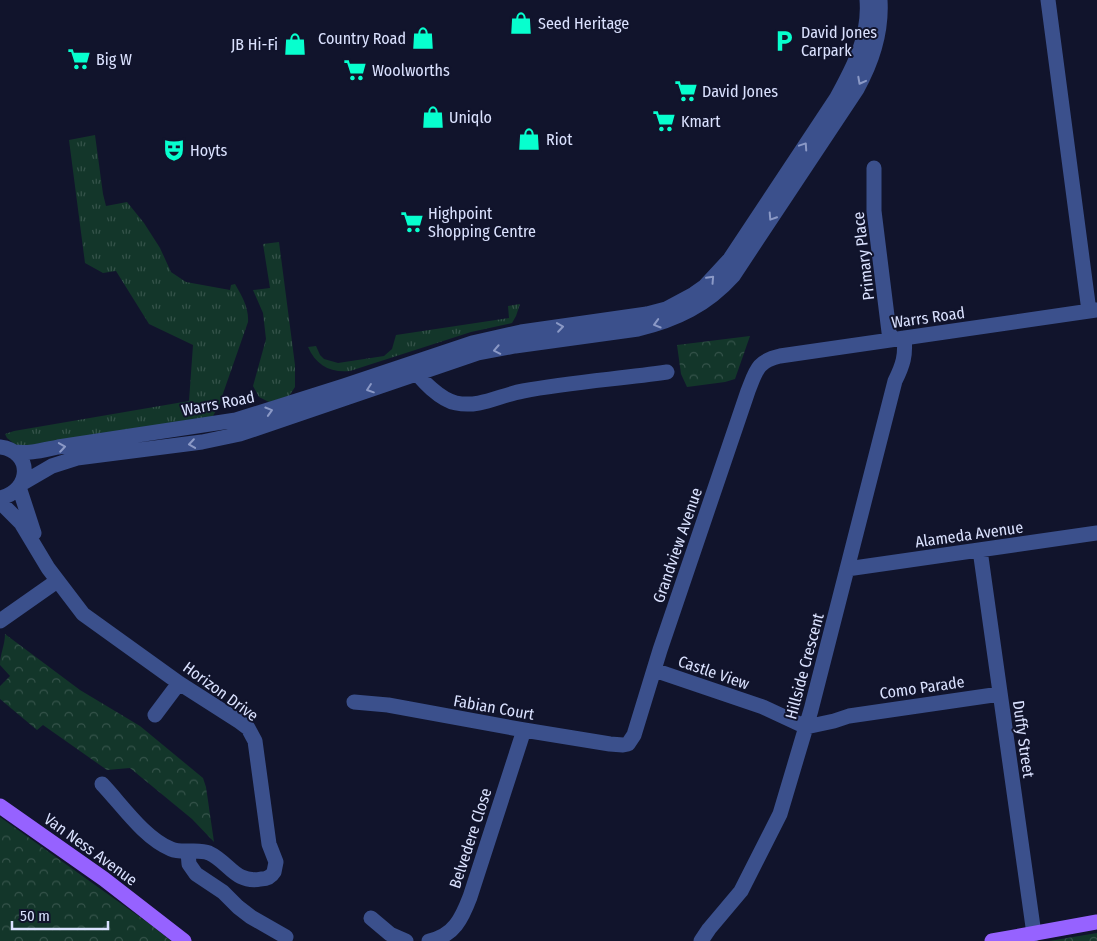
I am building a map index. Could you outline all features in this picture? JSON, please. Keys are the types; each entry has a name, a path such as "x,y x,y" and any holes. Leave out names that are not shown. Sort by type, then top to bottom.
{"main road":[{"name":"Van Ness Avenue","path":"0,806 104,879 184,941"},
{"path":"992,941 1097,922"}],"street":[{"path":"414,369 455,348 492,338 647,314 666,309 680,303 704,287 730,259 836,99 859,54 867,19 867,0"},
{"path":"414,369 497,350 638,329 689,312 716,294 733,276 745,259 864,76 876,40 880,0"},
{"path":"1048,0 1093,311"},
{"name":"Primary Place","path":"874,168 874,211 896,339"},
{"name":"Warrs Road","path":"765,360 780,356 1093,311"},
{"name":"Hillside Crescent","path":"701,941 709,928 740,890 775,826 786,796 809,717 895,381 905,356 896,339"},
{"name":"Grandview Avenue","path":"628,744 636,730 660,650 748,391 760,364 765,360"},
{"path":"414,369 442,397 449,401 464,404 491,400 523,391 666,372"},
{"name":"Warrs Road","path":"0,447 22,453 40,452 58,447 236,420 414,369"},
{"name":"Warrs Road","path":"0,498 8,496 20,486 52,466 66,461 202,442 240,434 414,369"},
{"name":"Horizon Drive","path":"14,452 20,458 24,467 24,476 20,486 36,540 57,581"},
{"name":"Horizon Drive","path":"0,502 21,523 57,581 83,614 179,683 248,728 255,741 270,847 276,866 268,878 248,880 238,876 210,853 183,851 165,846 153,838 131,817 102,784"},
{"name":"Alameda Avenue","path":"847,569 1097,532"},
{"name":"Duffy Street","path":"980,550 1034,934"},
{"path":"0,621 57,581"},
{"name":"Castle View","path":"654,670 763,707 809,717"},
{"path":"156,715 179,683"},
{"name":"Como Parade","path":"809,717 849,716 1000,694"},
{"name":"Fabian Court","path":"354,702 388,705 618,745 628,744"},
{"name":"Belvedere Close","path":"429,941 445,936 460,920 470,897 524,730"},
{"path":"183,851 192,870 218,888 244,912 286,937"},
{"path":"371,918 390,934 406,941"}],"green space":[{"path":"95,135 106,206 127,202 144,223 160,248 171,272 186,282 230,290 231,285 235,284 246,307 248,322 219,405 213,416 208,419 18,447 5,434 189,401 193,345 149,324 116,271 103,273 85,263 69,140"},
{"path":"279,242 295,365 295,387 289,396 269,402 259,397 253,386 266,339 263,313 253,290 270,288 263,244"},
{"path":"520,304 512,323 471,332 350,371 336,371 324,366 315,359 308,347 316,346 324,359 338,363 384,356 392,349 396,335 509,318 508,306"},
{"path":"750,336 735,379 687,387 681,374 677,345"},
{"path":"5,634 80,690 140,726 203,778 214,842 192,819 130,768 107,770 43,725 37,730 0,699 0,686 10,676 0,665"},
{"path":"0,817 151,925 171,941 0,941"},
{"path":"1097,933 1097,941 1049,941"}],"place":[{"name":"Seed Heritage","path":"521,23"},
{"name":"Country Road","path":"423,38"},
{"name":"David Jones Carpark","path":"784,41"},
{"name":"JB Hi-Fi","path":"295,44"},
{"name":"Big W","path":"79,59"},
{"name":"Woolworths","path":"355,70"},
{"name":"David Jones","path":"686,91"},
{"name":"Uniqlo","path":"433,117"},
{"name":"Kmart","path":"664,121"},
{"name":"Riot","path":"529,139"},
{"name":"Hoyts","path":"174,150"},
{"name":"Highpoint Shopping Centre","path":"412,222"}]}
